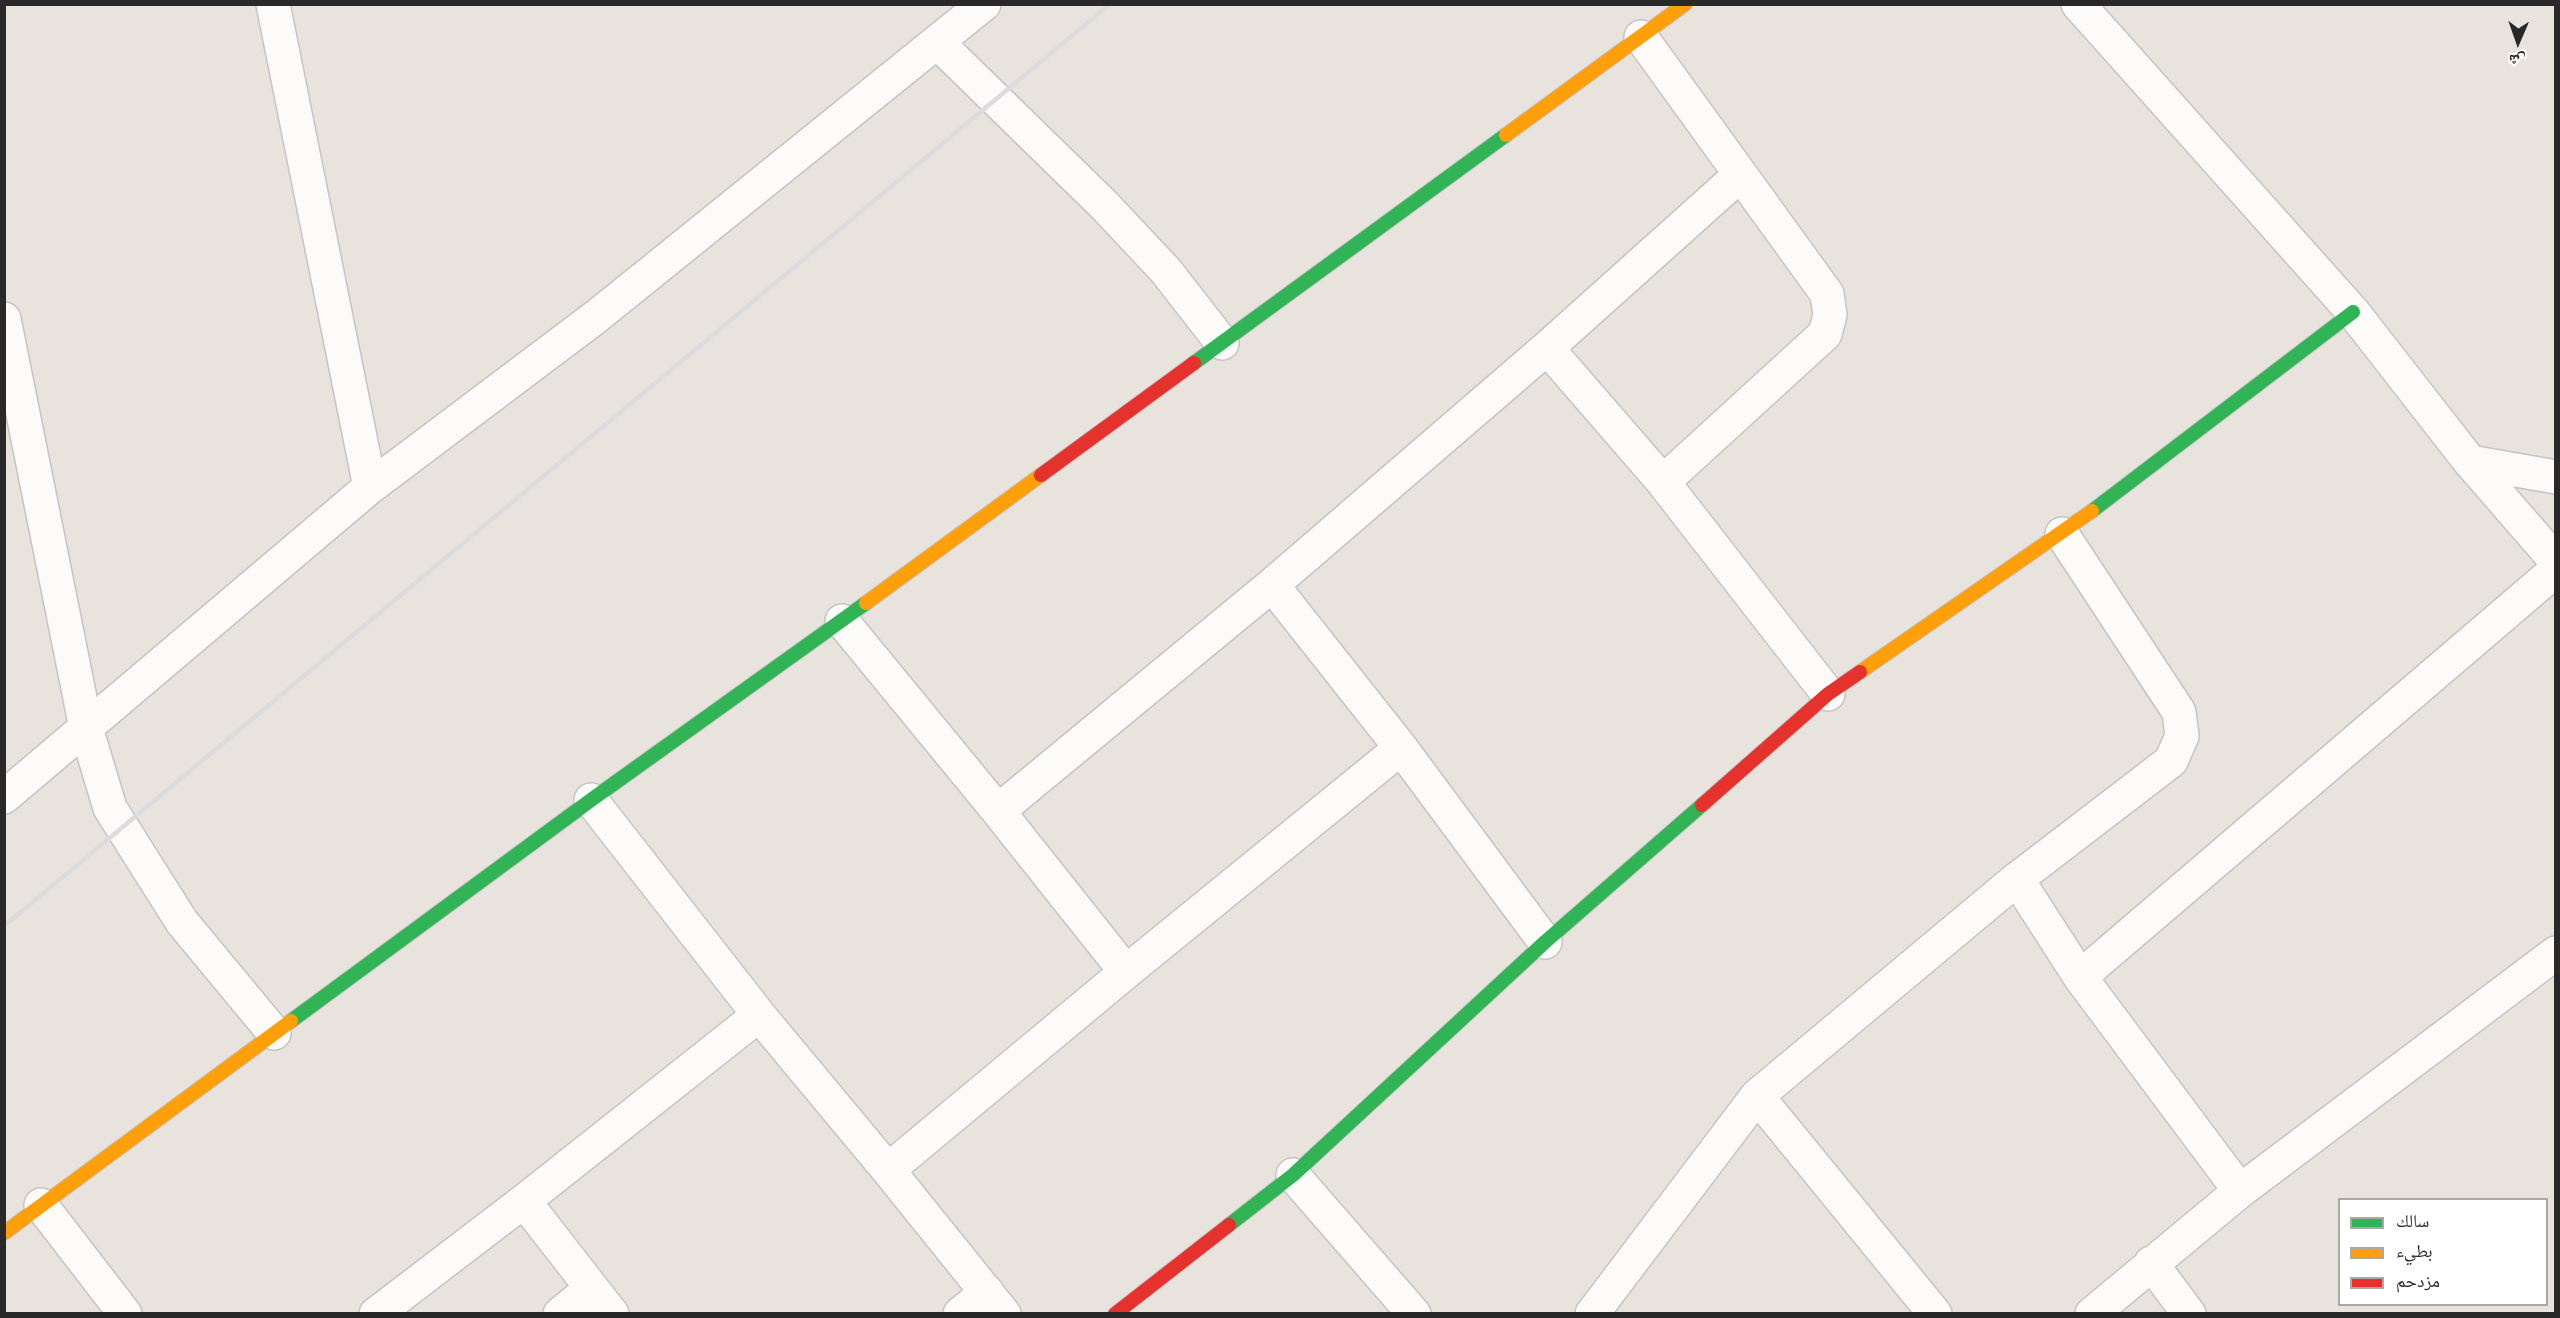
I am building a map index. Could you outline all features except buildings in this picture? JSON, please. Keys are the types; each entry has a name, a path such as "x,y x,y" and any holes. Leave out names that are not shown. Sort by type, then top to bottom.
{"main road":[{"path":"4,1233 591,800 842,621 1685,4"},
{"path":"1115,1314 1293,1175 1545,942 1828,694 2061,534 2353,312"}],"street":[{"path":"273,4 370,487"},
{"path":"4,797 370,487 597,316 984,4"},
{"path":"2078,4 2353,312 2470,462 2556,561"},
{"path":"1641,37 1827,294 1830,315 1825,334 1663,483"},
{"path":"938,43 1104,205 1166,271 1222,343"},
{"path":"998,811 1272,585 1546,348 1740,175"},
{"path":"4,319 86,728 110,808 182,922 274,1033"},
{"path":"1546,348 1663,483 1828,694"},
{"path":"2470,462 2556,477"},
{"path":"1592,1314 1757,1096 2017,879 2171,761 2182,736 2179,712 2061,534"},
{"path":"2080,977 2556,570"},
{"path":"1272,585 1401,748 1545,942"},
{"path":"842,621 998,811 1125,972"},
{"path":"888,1170 1125,972 1401,748"},
{"path":"591,800 759,1015 995,1303 960,1314"},
{"path":"2017,879 2080,977 2240,1191"},
{"path":"2092,1314 2240,1191 2556,953"},
{"path":"376,1314 524,1201 759,1015"},
{"path":"1757,1096 1935,1314"},
{"path":"1293,1175 1414,1314"},
{"path":"524,1201 612,1314"},
{"path":"41,1205 124,1314"},
{"path":"2151,1263 2189,1314"},
{"path":"560,1314 592,1288"}],"railway":[{"path":"4,926 1110,4"}],"traffic: fast":[{"path":"1194,363 1506,135"},
{"path":"2092,511 2353,312"},
{"path":"291,1021 591,800 866,603"},
{"path":"1229,1225 1293,1175 1545,942 1702,805"}],"traffic: slow":[{"path":"1506,135 1685,4"},
{"path":"866,603 1041,475"},
{"path":"1860,672 2092,511"},
{"path":"4,1233 291,1021"}],"traffic: jam":[{"path":"1041,475 1194,363"},
{"path":"1702,805 1828,694 1860,672"},
{"path":"1115,1314 1229,1225"}]}
